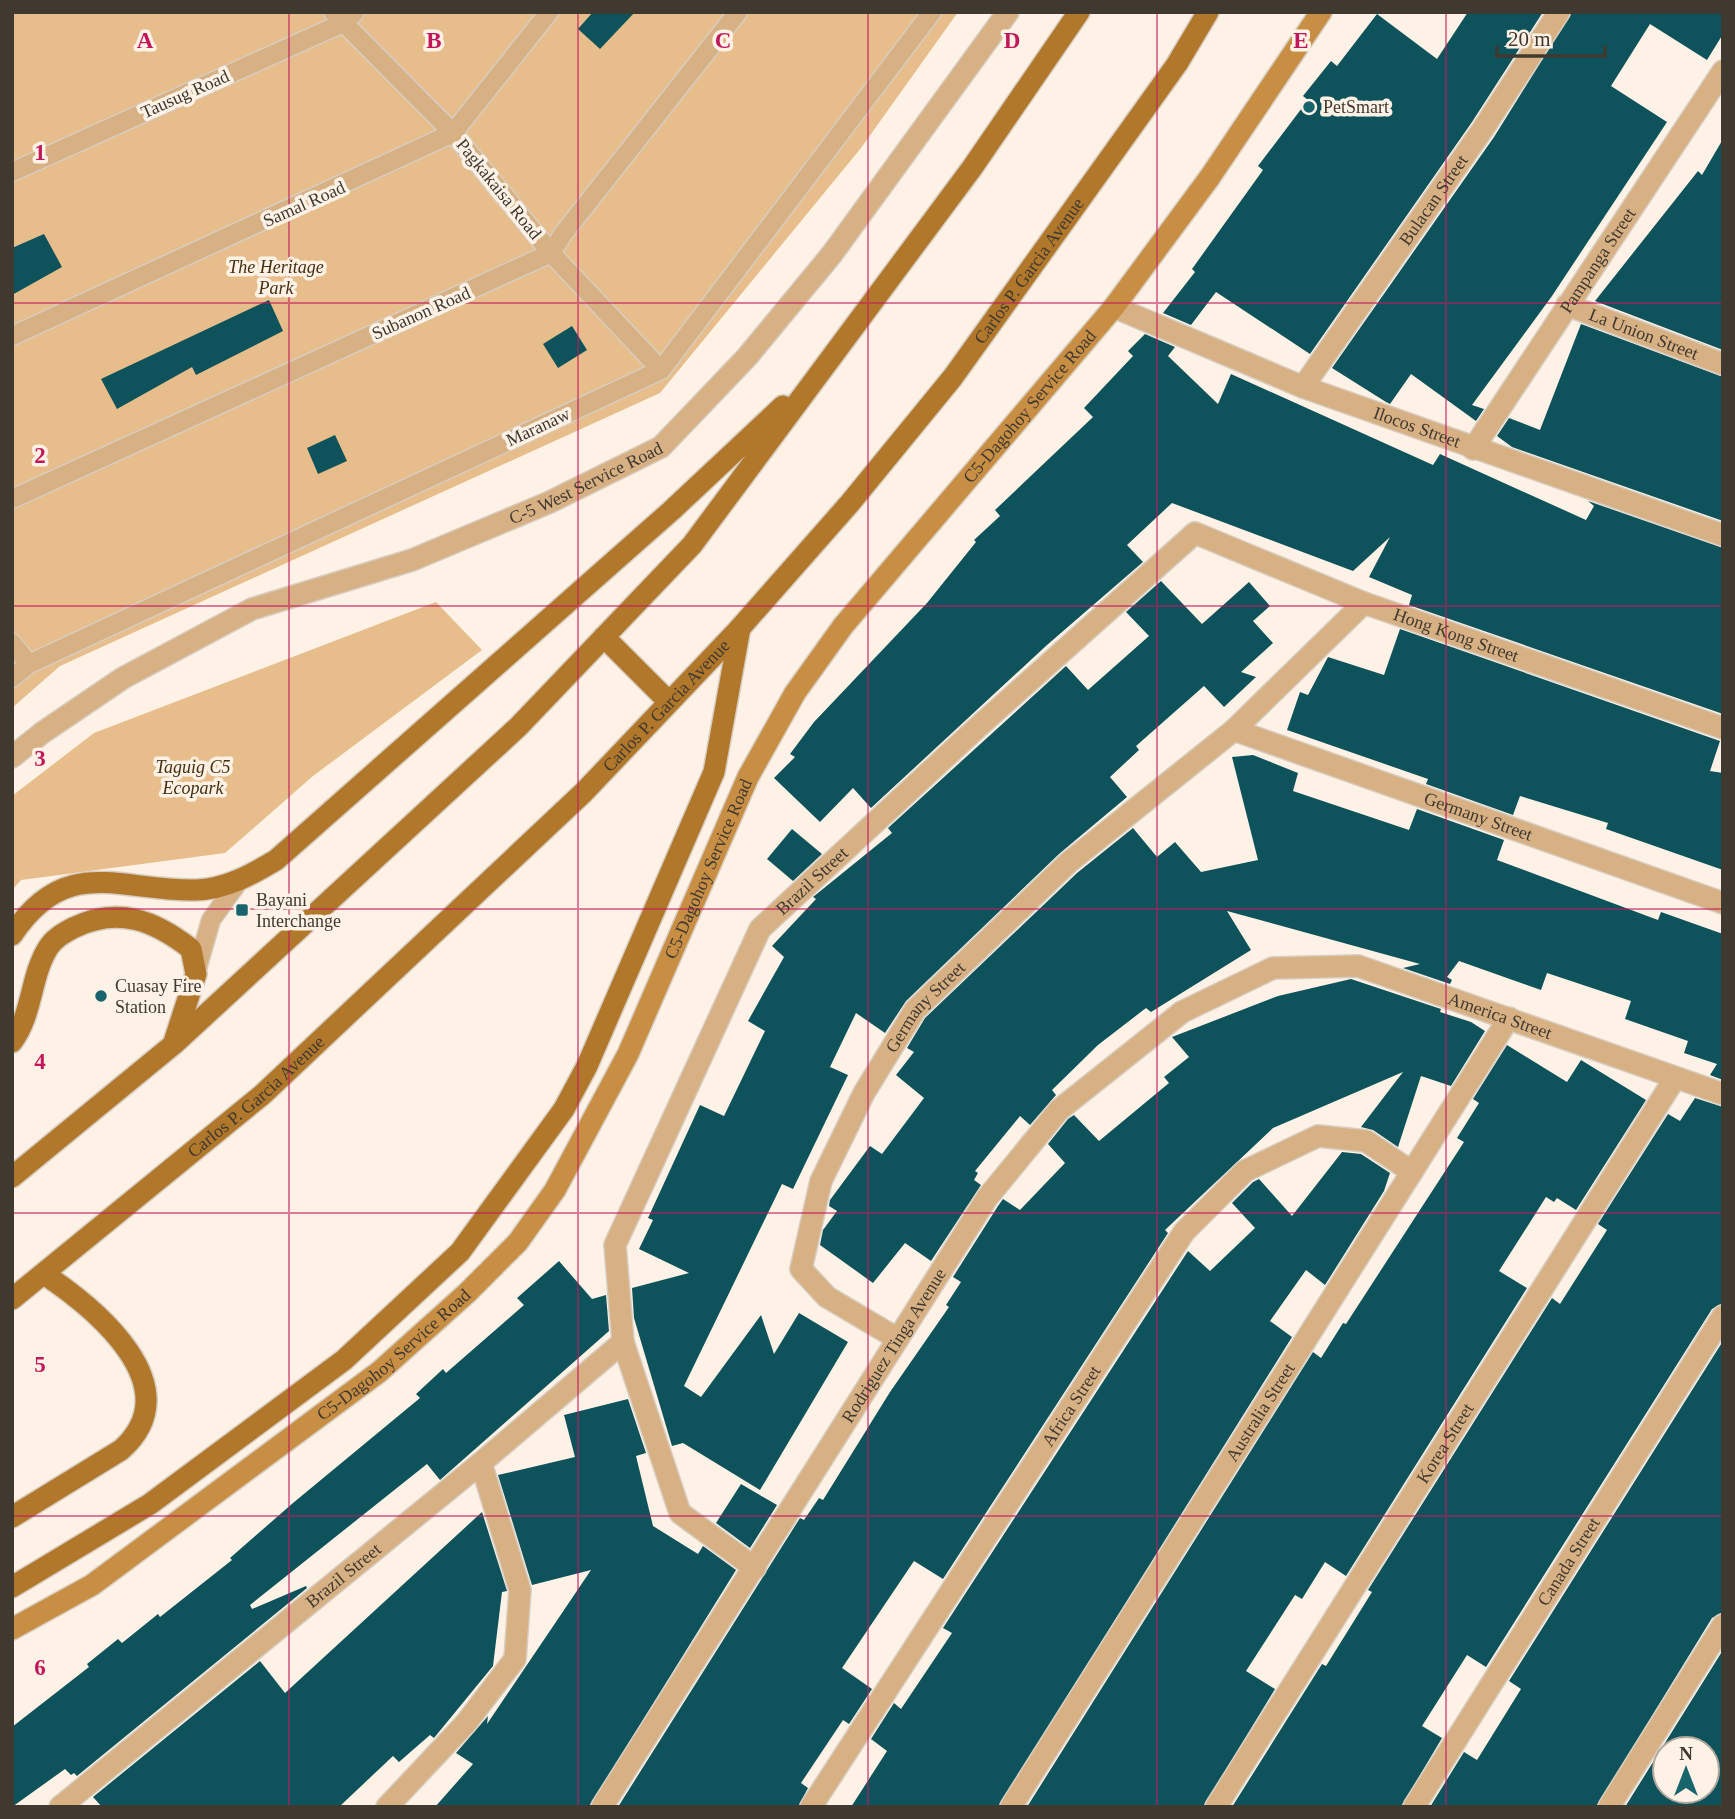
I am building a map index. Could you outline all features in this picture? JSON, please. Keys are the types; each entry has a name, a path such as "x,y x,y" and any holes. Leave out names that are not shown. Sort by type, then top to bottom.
{"main road":[{"path":"12,1177 174,1044 518,727 692,545 972,168 1079,12"},
{"name":"Carlos P. Garcia Avenue","path":"12,1299 262,1095 584,792 740,628 850,503 953,376 1177,64 1208,12"},
{"name":"C5-Dagohoy Service Road","path":"12,1629 92,1586 368,1380 467,1293 518,1242 555,1190 628,1054 748,778 795,694 843,626 1114,307 1210,177 1321,12"},
{"path":"12,934 46,898 83,884 131,882 196,890 239,881 293,847 671,511 825,368"},
{"path":"12,1587 150,1504 344,1360 460,1252 564,1109 587,1066 714,772 740,628"},
{"path":"604,638 669,702"},
{"path":"12,1042 24,1026 41,964 49,947 60,935 90,920 115,916 140,920 167,929 191,949 196,974 174,1044"},
{"path":"12,1517 121,1450 135,1438 146,1405 144,1386 129,1349 106,1321 44,1274"}],"street":[{"name":"C-5 West Service Road","path":"12,757 122,678 252,609 412,560 550,502 661,447 747,357 832,254 1007,12"},
{"name":"Bulacan Street","path":"1303,387 1483,129 1559,12"},
{"name":"Pampanga Street","path":"1473,449 1723,71"},
{"name":"La Union Street","path":"1567,305 1723,364"},
{"name":"Ilocos Street","path":"1114,307 1303,387 1723,535"},
{"name":"Hong Kong Street","path":"1195,533 1364,603 1723,728"},
{"name":"Brazil Street","path":"755,1567 680,1513 624,1342 615,1245 760,929 978,727 1195,533"},
{"name":"Germany Street","path":"898,1339 827,1297 801,1269 821,1181 864,1093 915,1010 1068,863 1234,730 1364,603"},
{"name":"Germany Street","path":"1234,730 1723,903"},
{"name":"America Street","path":"1273,968 1358,966 1723,1094"},
{"name":"Rodriguez Tinga Avenue","path":"602,1807 987,1198 1059,1110 1182,1012 1273,968"},
{"name":"Australia Street","path":"1010,1807 1509,1018"},
{"name":"Korea Street","path":"1216,1807 1675,1078"},
{"name":"Africa Street","path":"811,1807 1184,1231 1245,1171 1318,1136 1366,1141 1412,1172"},
{"name":"Canada Street","path":"1414,1807 1723,1316"},
{"name":"Brazil Street","path":"60,1807 481,1463 624,1342"},
{"path":"387,1807 466,1723 515,1659 520,1590 481,1463"},
{"path":"1609,1807 1723,1625"}],"lane":[{"name":"Samal Road","path":"12,335 453,133 549,12"},
{"path":"551,253 562,233 738,12"},
{"name":"Maranaw","path":"12,678 29,664 661,370 932,12"},
{"name":"Pagkakaisa Road","path":"344,16 453,133 551,253 661,370"},
{"name":"Tausug Road","path":"12,172 344,16"},
{"name":"Subanon Road","path":"12,499 551,253"},
{"path":"12,643 29,664"},
{"path":"196,974 211,920 239,881"}],"green space":[{"name":"The Heritage Park","path":"12,12 958,12 861,148 660,393 60,666 12,708"},
{"name":"Taguig C5 Ecopark","path":"436,602 482,650 313,776 225,853 21,880 12,890 12,796 94,733"}],"building":[{"path":"593,12 635,12 600,49 578,29"},
{"path":"1468,12 1543,12 1472,122 1310,354 1216,292 1191,325 1163,313 1195,272 1192,269 1263,170 1258,166 1308,100 1303,96 1331,61 1337,66 1377,14 1437,59"},
{"path":"1572,12 1723,12 1723,34 1707,60 1650,24 1611,86 1667,122 1552,296 1472,405 1484,409 1476,421 1411,374 1390,404 1332,368 1494,137"},
{"path":"1723,139 1723,350 1595,301 1698,171 1702,175"},
{"path":"44,234 62,267 12,295 12,248"},
{"path":"269,300 283,331 196,375 192,367 117,409 101,379"},
{"path":"1581,324 1723,377 1723,521 1512,447 1497,436 1509,418 1540,430"},
{"path":"572,326 587,350 558,368 543,344"},
{"path":"1145,334 1175,347 1168,356 1218,404 1231,374 1433,465 1440,454 1586,520 1594,506 1588,501 1723,548 1723,714 1409,605 1412,595 1369,577 1390,537 1353,571 1172,503 1127,545 1143,562 1047,645 871,808 853,788 820,822 774,778 795,757 790,754 814,722 927,603 976,542 974,540 1000,516 995,510 1093,417 1084,408 1133,356 1128,351"},
{"path":"335,435 347,461 318,474 307,448"},
{"path":"1161,581 1202,624 1249,582 1270,606 1253,621 1273,643 1241,672 1256,677 1224,707 1204,686 1136,746 1139,750 1110,777 1127,797 1059,854 906,1001 885,1033 856,1013 830,1067 848,1075 793,1189 782,1184 684,1386 701,1397 761,1315 774,1354 799,1313 848,1342 760,1490 683,1443 672,1446 634,1318 632,1288 689,1273 639,1249 653,1220 648,1218 700,1105 724,1116 765,1031 748,1021 784,957 772,946 816,899 813,897 892,833 888,828 1066,666 1088,690 1149,636 1126,612"},
{"path":"1400,629 1720,741 1710,771 1723,773 1723,870 1606,829 1608,823 1520,796 1513,815 1426,784 1428,779 1287,730 1300,692 1308,695 1328,657 1384,675"},
{"path":"1253,755 1298,773 1293,791 1409,830 1417,809 1504,840 1497,860 1658,920 1661,912 1723,934 1723,1080 1710,1075 1717,1064 1684,1053 1688,1041 1625,1019 1631,1001 1547,973 1541,990 1459,961 1447,977 1452,980 1450,984 1403,968 1420,964 1227,911 1251,950 1151,1012 1146,1008 1098,1045 1052,1090 1056,1095 1030,1125 1020,1116 975,1171 978,1173 974,1180 981,1185 931,1261 905,1243 873,1283 820,1245 823,1230 837,1211 829,1206 830,1200 870,1146 882,1154 924,1098 896,1075 914,1052 907,1048 925,1018 1077,873 1133,828 1157,857 1175,842 1201,872 1258,860 1232,757"},
{"path":"792,829 822,854 793,881 767,859"},
{"path":"1351,979 1441,1009 1440,1012 1471,1022 1485,1031 1451,1086 1421,1076 1398,1147 1373,1130 1361,1127 1403,1072 1273,1128 1165,1230 1168,1233 943,1579 914,1561 842,1668 872,1689 849,1724 843,1720 801,1783 808,1788 798,1807 618,1807 800,1518 804,1520 819,1498 823,1500 890,1392 949,1307 946,1305 961,1282 953,1277 998,1206 1003,1199 1020,1210 1065,1163 1048,1144 1068,1119 1074,1115 1099,1141 1169,1083 1164,1077 1189,1057 1172,1037 1278,996"},
{"path":"1507,1045 1567,1082 1581,1060 1646,1100 1576,1210 1557,1198 1554,1202 1546,1197 1499,1271 1527,1288 1346,1576 1325,1562 1302,1599 1295,1595 1246,1671 1275,1689 1203,1807 1027,1807 1313,1352 1321,1358 1343,1323 1346,1324 1464,1142 1457,1138 1479,1103 1473,1099"},
{"path":"1695,1098 1723,1107 1723,1303 1712,1309 1486,1667 1467,1655 1422,1726 1442,1738 1401,1807 1232,1807 1322,1664 1326,1666 1372,1592 1368,1590 1552,1298 1560,1304 1607,1230 1598,1224 1668,1114 1680,1121"},
{"path":"1342,1152 1361,1154 1390,1173 1384,1191 1325,1285 1306,1270 1270,1321 1292,1337 998,1807 851,1807 887,1751 871,1739 894,1703 901,1709 952,1633 943,1628 1188,1251 1210,1271 1255,1228 1232,1203 1253,1182 1259,1179 1292,1216"},
{"path":"559,1261 592,1299 606,1295 609,1331 440,1480 427,1464 250,1605 252,1609 306,1586 307,1588 77,1776 74,1773 71,1775 65,1769 12,1807 12,1727 89,1667 87,1664 118,1639 122,1643 158,1614 160,1617 232,1560 230,1558 293,1503 420,1398 416,1394 443,1369 446,1373 524,1305 517,1298"},
{"path":"1723,1341 1723,1612 1712,1618 1596,1807 1430,1807 1464,1752 1477,1760 1521,1689 1509,1681"},
{"path":"628,1399 646,1453 636,1456 653,1526 698,1554 703,1546 736,1570 589,1807 435,1807 473,1764 456,1753 488,1716 487,1724 591,1570 532,1585 498,1475 575,1457 564,1415"},
{"path":"741,1484 777,1505 750,1548 716,1523"},
{"path":"482,1512 507,1591 502,1592 493,1666 434,1738 430,1735 399,1762 393,1756 339,1807 102,1807 93,1797 260,1661 285,1693"},
{"path":"1723,1650 1723,1807 1625,1807 1651,1765 1651,1805 1721,1805 1721,1735 1670,1735"}],"place":[{"name":"PetSmart","path":"1309,107"},
{"name":"Bayani Interchange","path":"242,910"},
{"name":"Cuasay Fire Station","path":"101,996"}]}
